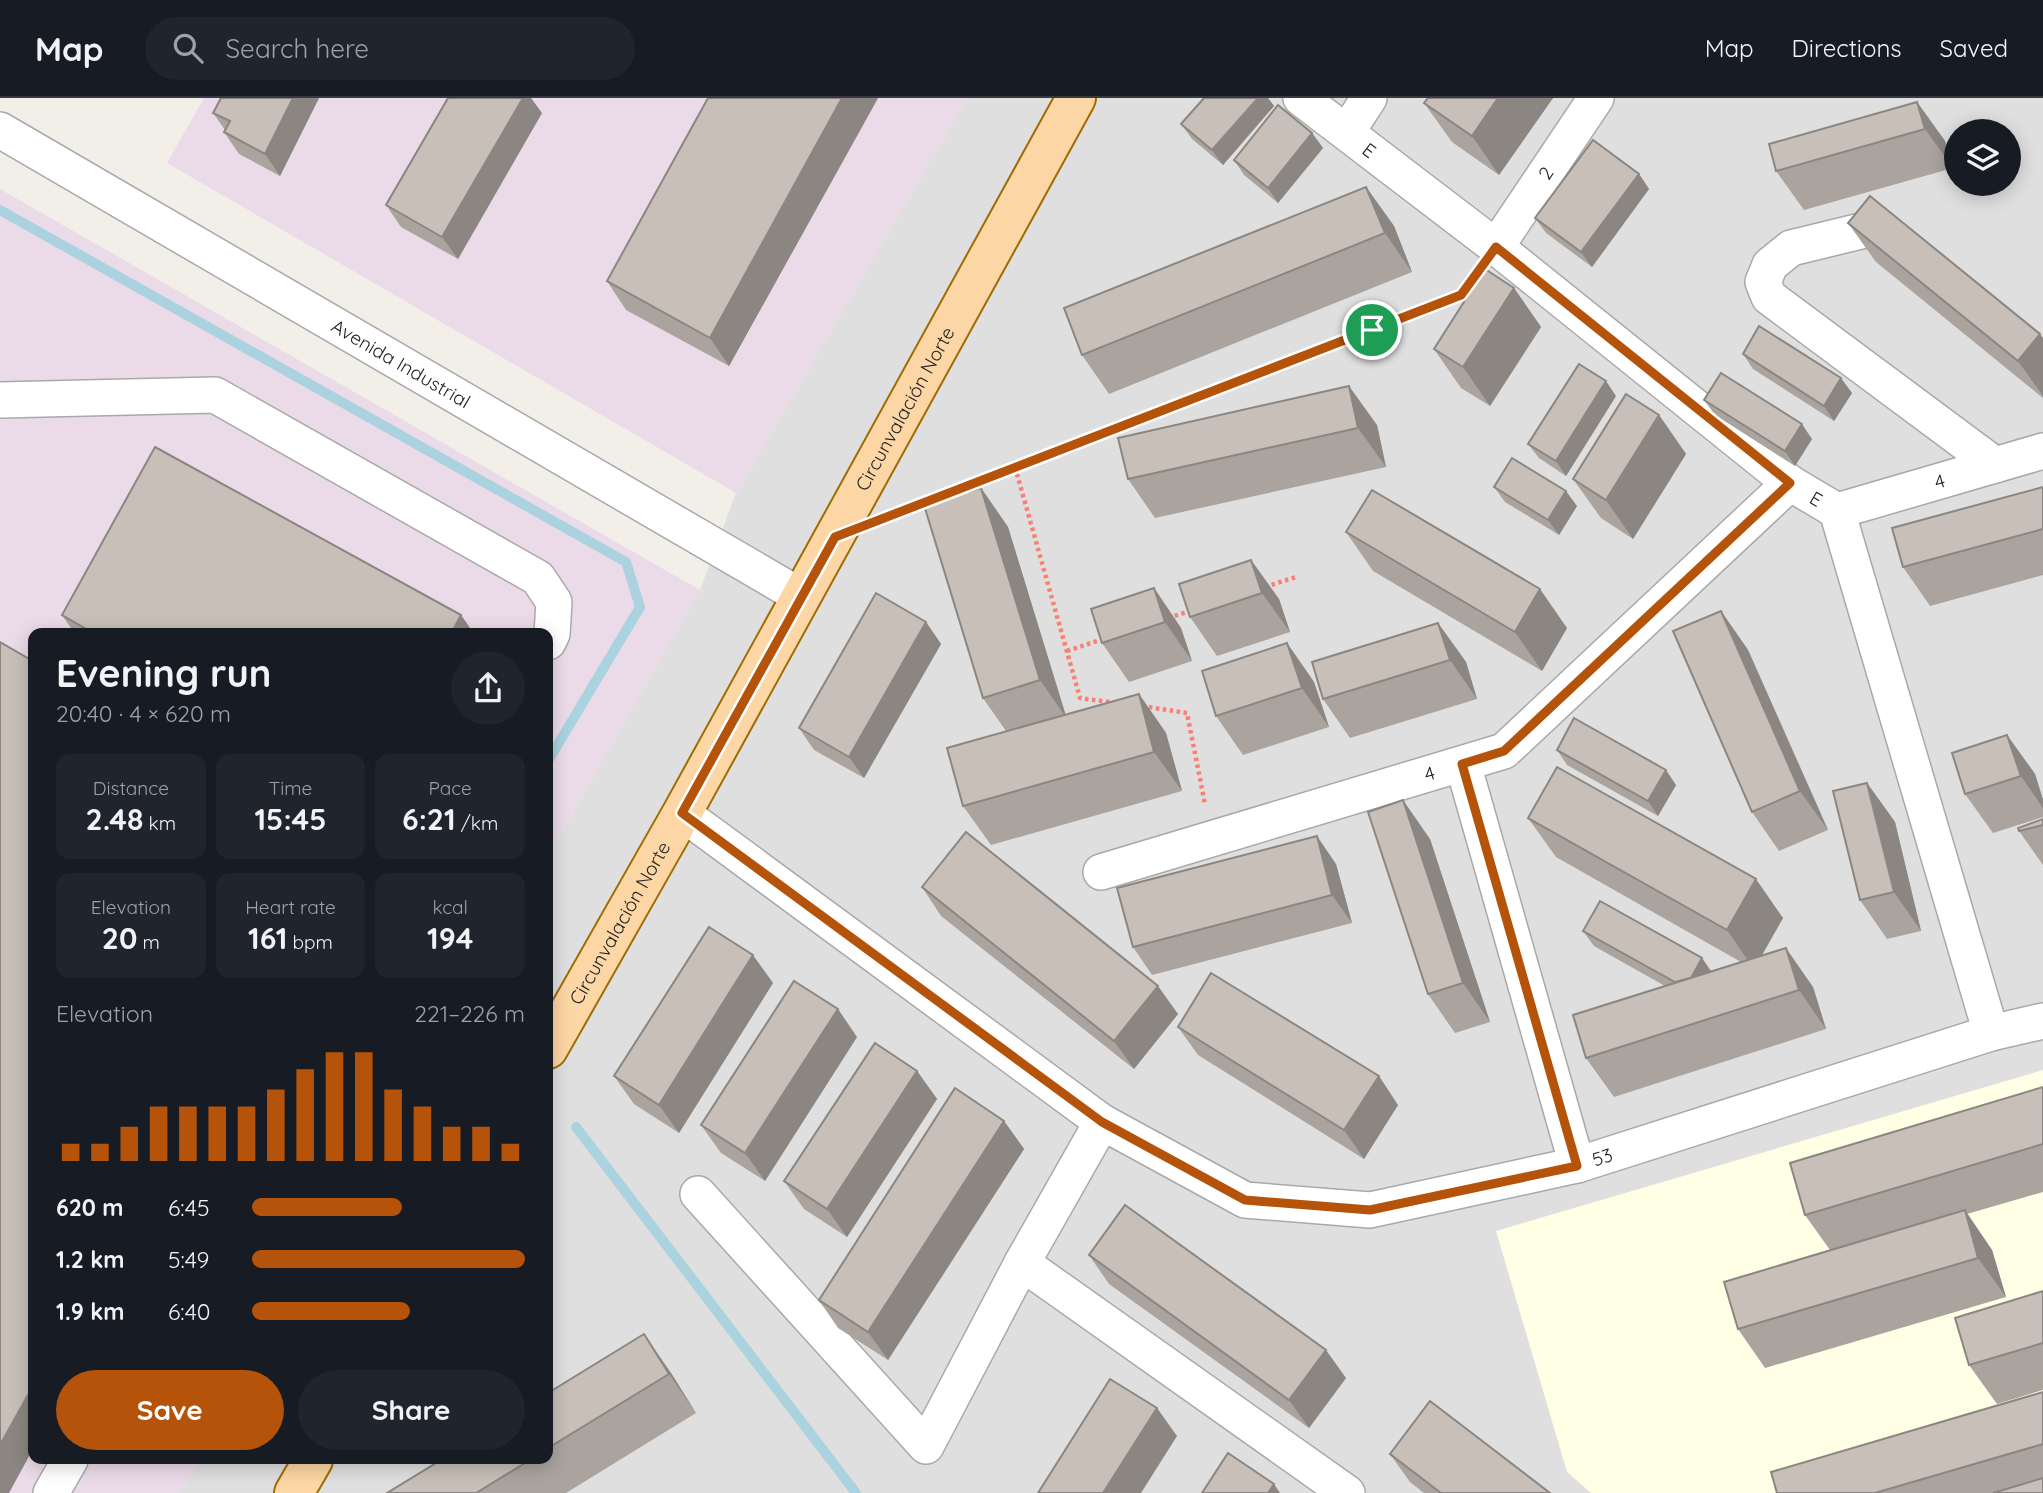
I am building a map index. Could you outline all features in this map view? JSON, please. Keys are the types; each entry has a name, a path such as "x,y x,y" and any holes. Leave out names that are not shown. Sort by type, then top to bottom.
{"main road":[{"name":"Circunvalación Norte","path":"553,1040 802,597 1076,98"},
{"path":"294,1493 311,1464"}],"street":[{"name":"E","path":"1301,98 1496,247 1790,483 1837,511 1992,1033"},
{"path":"1347,132 1369,98"},
{"name":"2","path":"1496,247 1596,98"},
{"name":"Avenida Industrial","path":"0,130 802,597"},
{"path":"1869,229 1791,248 1770,265 1763,282 1769,297 1995,465"},
{"path":"0,400 215,395 538,579 554,602 552,628"},
{"name":"4","path":"1837,511 2043,451"},
{"name":"4","path":"1101,872 1504,751 1790,483"},
{"path":"1462,764 1577,1166"},
{"name":"53","path":"682,813 1102,1122 1245,1200 1370,1210 1577,1166 1992,1033 2043,1021"},
{"path":"698,1194 926,1446 1022,1263 1102,1122"},
{"path":"1022,1263 1347,1493"},
{"path":"51,1493 68,1464"}],"path":[{"path":"887,517 1461,295 1496,247"},
{"path":"1015,467 1080,698 1120,703"},
{"path":"1258,589 1296,577"},
{"path":"1156,622 1195,610"},
{"path":"1067,651 1118,634"},
{"path":"1133,705 1186,713 1212,839"}],"shaded area":[{"path":"204,98 967,98 736,493 167,163"},
{"path":"967,98 2043,98 2043,1493 180,1493 198,1464 553,1464 553,846 700,590 736,493"},
{"path":"0,189 700,590 553,846 553,628 28,628 28,1464 198,1464 180,1493 0,1493"},
{"path":"2043,1070 2043,1493 1591,1493 1567,1472 1496,1231"}],"building":[{"path":"221,98 293,98 265,154 224,132 230,121 213,113"},
{"path":"448,98 523,98 442,237 386,205"},
{"path":"708,98 842,98 710,338 607,281"},
{"path":"1204,98 1258,98 1212,150 1181,124"},
{"path":"1428,98 1498,98 1472,136 1424,103"},
{"path":"1917,102 1925,129 1776,171 1769,144"},
{"path":"1278,105 1312,133 1268,188 1234,160"},
{"path":"1593,140 1639,174 1581,252 1535,218"},
{"path":"1366,187 1385,233 1082,355 1064,308"},
{"path":"1870,196 2040,334 2018,361 1848,223"},
{"path":"1485,269 1514,288 1463,367 1434,349"},
{"path":"1759,326 1841,378 1824,406 1743,354"},
{"path":"1579,364 1606,381 1556,461 1528,444"},
{"path":"1721,373 1802,424 1785,451 1704,400"},
{"path":"1349,386 1358,428 1128,479 1118,438"},
{"path":"1626,394 1659,415 1606,500 1573,479"},
{"path":"155,447 461,615 454,628 85,628 62,615"},
{"path":"1512,458 1566,491 1548,520 1494,487"},
{"path":"2043,487 2043,529 1903,567 1892,528"},
{"path":"981,488 1040,680 983,698 924,505"},
{"path":"1372,490 1540,589 1515,632 1346,532"},
{"path":"1251,560 1262,593 1190,617 1179,584"},
{"path":"1154,588 1165,622 1102,643 1091,609"},
{"path":"876,593 926,622 849,757 799,728"},
{"path":"1721,611 1800,791 1752,812 1673,631"},
{"path":"1438,623 1450,660 1323,699 1312,662"},
{"path":"0,642 28,658 28,1395 0,1445"},
{"path":"1287,643 1302,688 1216,716 1202,671"},
{"path":"1139,694 1154,752 963,806 947,748"},
{"path":"1574,718 1666,770 1648,801 1557,750"},
{"path":"2007,735 2021,776 1965,794 1952,753"},
{"path":"1557,767 1756,879 1727,930 1528,818"},
{"path":"1867,783 1894,892 1860,900 1833,791"},
{"path":"1403,800 1463,983 1428,994 1368,812"},
{"path":"2043,819 2043,825 2019,831 2018,828"},
{"path":"966,832 1158,986 1114,1041 922,887"},
{"path":"1317,836 1332,895 1133,947 1117,888"},
{"path":"1600,901 1702,958 1691,978 1675,982 1583,931"},
{"path":"709,927 753,955 659,1105 614,1076"},
{"path":"1786,948 1799,990 1586,1058 1573,1015"},
{"path":"1211,973 1379,1076 1344,1130 1178,1027"},
{"path":"794,981 838,1009 745,1153 701,1125"},
{"path":"875,1043 917,1071 827,1209 784,1181"},
{"path":"2043,1087 2043,1144 1805,1215 1790,1163"},
{"path":"955,1088 1004,1121 868,1332 819,1300"},
{"path":"1125,1205 1326,1350 1289,1400 1089,1255"},
{"path":"1965,1210 1978,1258 1738,1329 1724,1282"},
{"path":"2043,1291 2043,1343 1969,1365 1955,1318"},
{"path":"644,1334 669,1374 553,1445 553,1390"},
{"path":"1110,1379 1157,1408 1103,1493 1038,1493"},
{"path":"2043,1392 2043,1444 1875,1493 1777,1493 1771,1472"},
{"path":"1430,1401 1550,1493 1441,1493 1390,1454"},
{"path":"1228,1453 1274,1484 1268,1493 1202,1493"},
{"path":"434,1464 523,1464 476,1493 387,1493"},
{"path":"2043,1478 2043,1493 1993,1493"}],"waterway":[{"path":"0,210 626,562 640,607 553,753"},
{"path":"576,1127 856,1493"}],"route":[{"path":"1496,247 1790,483 1504,751 1462,764 1577,1166 1370,1210 1245,1200 1102,1122 682,813 835,537 1372,330 1461,295 1496,247"}]}
